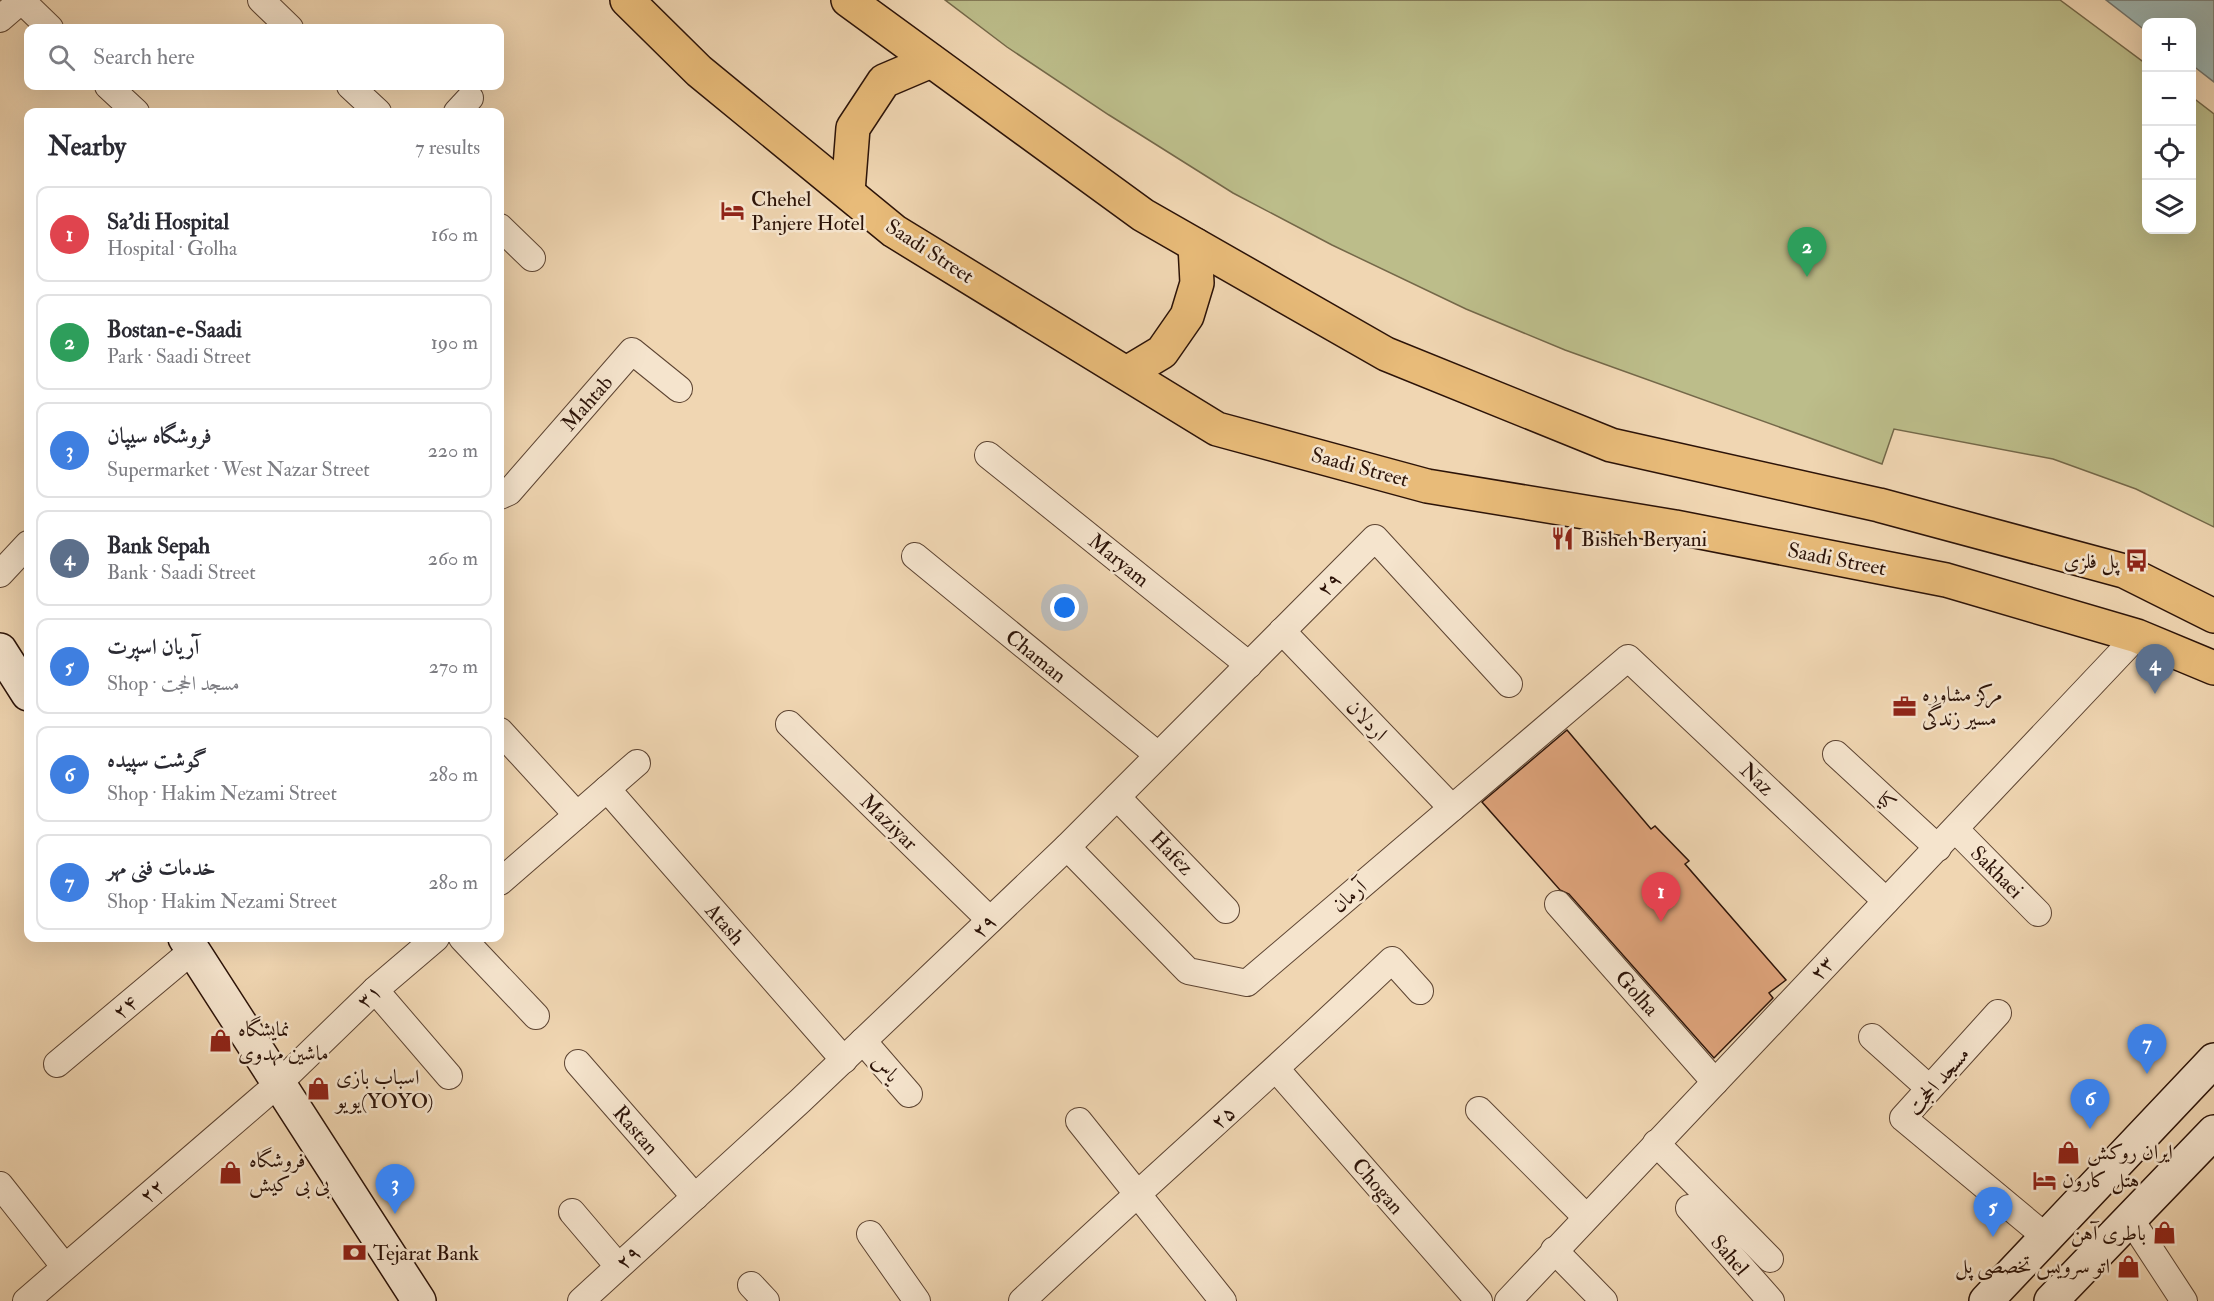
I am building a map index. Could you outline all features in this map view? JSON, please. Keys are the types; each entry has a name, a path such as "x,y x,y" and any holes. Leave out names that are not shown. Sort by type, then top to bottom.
{"main road":[{"name":"Saadi Street","path":"627,0 699,71 894,231 1218,429 1426,486 1675,527 1946,580 2136,636 2214,668"},
{"path":"848,0 1143,215 1386,354 1611,445 1879,505 2124,571 2214,616"},
{"path":"848,192 853,129 884,81 931,61"},
{"path":"1127,373 1162,352 1187,316 1197,283 1195,245"},
{"path":"0,650 24,688"},
{"path":"189,944 419,1301"},
{"path":"1986,1301 2214,1060"},
{"path":"2051,1301 2132,1220 2214,1132"}],"street":[{"path":"0,19 22,0 46,24"},
{"path":"261,0 286,24"},
{"path":"112,90 132,108"},
{"path":"354,90 374,108"},
{"path":"504,231 532,258"},
{"name":"Mahtab","path":"504,494 509,492 632,351 679,389"},
{"name":"Maryam","path":"988,455 1249,665"},
{"name":"۲۹","path":"581,1301 844,1059 1067,847 1375,538 1509,684"},
{"path":"0,574 24,548"},
{"name":"Chaman","path":"915,556 1158,755"},
{"name":"اردلان","path":"1282,632 1452,808"},
{"name":"۲۳","path":"1508,1301 1947,839 2136,636"},
{"name":"آرمان","path":"1067,847 1188,971 1247,983 1628,658"},
{"name":"Naz","path":"1628,658 1886,901"},
{"name":"Maziyar","path":"789,724 990,920"},
{"path":"504,735 577,815"},
{"name":"کیا","path":"1836,754 1947,839"},
{"path":"504,879 637,763"},
{"name":"Atash","path":"607,789 844,1059"},
{"name":"Hafez","path":"1117,797 1227,910"},
{"name":"Sakhaei","path":"1947,839 2038,913"},
{"name":"Golha","path":"1558,904 1715,1082"},
{"name":"۳۱","path":"279,1083 375,990 431,942"},
{"path":"466,942 536,1016"},
{"name":"۲۴","path":"57,1064 189,944"},
{"name":"۲۵","path":"1022,1301 1136,1194 1276,1070 1392,960 1420,991"},
{"path":"375,990 449,1076"},
{"name":"مسجد الحجت","path":"1998,1012 1903,1118 2046,1237"},
{"path":"1872,1037 1929,1088"},
{"name":"یاس","path":"863,1041 909,1094"},
{"name":"Rastan","path":"578,1063 695,1197"},
{"name":"Chogan","path":"1276,1070 1479,1301"},
{"name":"۲۲","path":"26,1301 279,1083"},
{"path":"1479,1110 1586,1217"},
{"path":"1079,1120 1223,1301"},
{"path":"1656,1143 1770,1259"},
{"path":"0,1185 64,1266"},
{"name":"Sahel","path":"1689,1208 1771,1301"},
{"path":"572,1212 618,1266"},
{"path":"2132,1220 2184,1301"},
{"path":"870,1234 917,1301"},
{"path":"1554,1250 1604,1301"}],"green space":[{"path":"945,0 2060,0 2142,61 2142,234 2196,234 2196,100 2214,114 2214,527 2136,489 2053,459 1894,429 1882,464 1565,350 1466,309 1332,245 1233,193 1007,47"}],"water":[{"path":"2106,0 2214,0 2214,82 2196,68 2196,18 2142,18 2142,28"}],"building":[{"path":"1567,730 1651,829 1655,826 1689,861 1685,864 1786,980 1769,993 1773,998 1714,1058 1569,894 1560,890 1482,802"}],"place":[{"name":"Chehel Panjere Hotel","path":"733,211"},
{"name":"Bostan-e-Saadi","path":"1807,277"},
{"name":"Bisheh Beryani","path":"1563,539"},
{"name":"پل فلزی","path":"2137,561"},
{"name":"Bank Sepah","path":"2155,694"},
{"name":"مرکز مشاوره مسیر زندگی","path":"1904,706"},
{"name":"Sa'di Hospital","path":"1661,922"},
{"name":"نمایشگاه ماشین مهدوی","path":"220,1041"},
{"name":"خدمات فنی مهر","path":"2147,1074"},
{"name":"اسباب بازی یویو(YOYO)","path":"318,1089"},
{"name":"گوشت سپیده","path":"2090,1129"},
{"name":"ایران روکش","path":"2069,1152"},
{"name":"فروشگاه بی بی کیش","path":"231,1172"},
{"name":"هتل کارون","path":"2044,1180"},
{"name":"فروشگاه سیپان","path":"395,1214"},
{"name":"باطری آهن","path":"2164,1233"},
{"name":"آریان اسپرت","path":"1993,1237"},
{"name":"Tejarat Bank","path":"355,1253"},
{"name":"اتو سرویس تخصصی پل","path":"2128,1266"}]}
